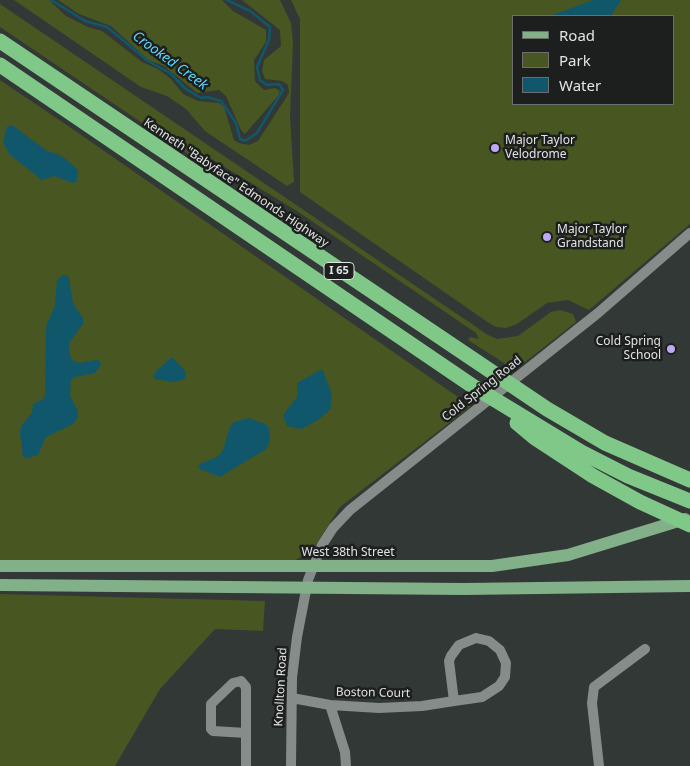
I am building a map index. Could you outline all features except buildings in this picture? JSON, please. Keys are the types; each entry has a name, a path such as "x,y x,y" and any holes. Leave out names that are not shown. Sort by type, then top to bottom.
{"highway":[{"name":"Kenneth \"Babyface\" Edmonds Highway","path":"0,41 547,409 623,452 690,480"},
{"name":"I 65","path":"0,65 474,387 581,452 628,476 690,501"},
{"path":"474,387 535,438 570,462 632,498 690,525"}],"main road":[{"name":"West 38th Street","path":"0,566 312,567 521,564 578,552 690,517"},
{"path":"0,585 690,586"}],"street":[{"name":"Cold Spring Road","path":"307,584 312,567 325,539 344,515 620,295 690,233"},
{"name":"Knollton Road","path":"291,766 295,646 307,584"},
{"name":"Boston Court","path":"292,698 330,705 394,708 465,701 482,697 504,680 507,670 505,659 500,650 492,643 472,639 454,650 449,661 454,701"},
{"path":"599,766 592,703 594,687 645,649"},
{"path":"246,733 214,732 211,730 212,704 236,681 243,682 246,687 246,733 246,766"},
{"path":"330,705 344,752 346,766"}],"green space":[{"path":"14,0 49,0 66,16 88,27 102,31 142,62 158,69 171,79 183,94 198,101 219,103 224,107 234,140 249,145 258,141 289,93 288,85 282,81 265,79 262,71 264,60 281,46 280,30 242,0 280,0 291,23 293,42 290,117 294,182 287,186 205,131 186,109 167,96 141,87"},
{"path":"58,0 222,0 233,11 266,30 266,42 254,60 255,81 264,90 275,88 280,91 278,96 245,134 241,130 226,96 219,90 197,93 164,66 148,60 111,26 79,14"},
{"name":"Major Taylor Velodrome","path":"291,0 690,0 690,224 589,310 568,300 547,303 517,324 506,328 496,327 300,192 300,19"},
{"path":"0,4 488,335 497,339 518,336 551,312 560,310 573,314 576,322 515,370 468,340 470,337 479,339 476,333 297,211 205,155 200,162 0,27"},
{"path":"0,80 471,406 340,507 312,551 295,560 0,561"},
{"path":"0,594 265,601 263,631 215,629 160,689 115,766 0,766"}],"water":[{"path":"593,0 621,0 612,15 553,15"},
{"path":"12,125 47,151 58,154 67,160 78,170 77,181 73,183 54,176 42,180 10,155 3,142 7,127"},
{"path":"62,275 67,275 69,278 73,303 83,318 83,324 69,343 69,352 72,360 79,363 96,360 100,361 101,365 95,373 75,377 71,380 70,396 78,411 78,418 73,424 46,437 38,455 28,458 23,457 20,434 21,426 32,413 33,404 42,400 45,395 46,327 55,305 57,280"},
{"path":"172,357 186,372 185,379 174,382 155,379 153,376 156,371"},
{"path":"322,369 332,394 330,410 315,422 301,429 287,426 283,415 297,397 297,383"},
{"path":"249,418 265,424 269,428 270,441 266,449 220,477 198,467 200,464 217,457 223,450 230,427 234,422"}],"waterway":[{"name":"Crooked Creek","path":"51,0 85,21 107,27 148,61 170,73 186,89 201,98 207,97 221,101 236,123 240,139 245,141 257,133 283,90 279,84 267,85 260,80 257,67 269,40 270,27 250,11 227,0"}],"place":[{"name":"Major Taylor Velodrome","path":"495,148"},
{"name":"Major Taylor Grandstand","path":"547,237"},
{"name":"Cold Spring School","path":"671,349"}]}
